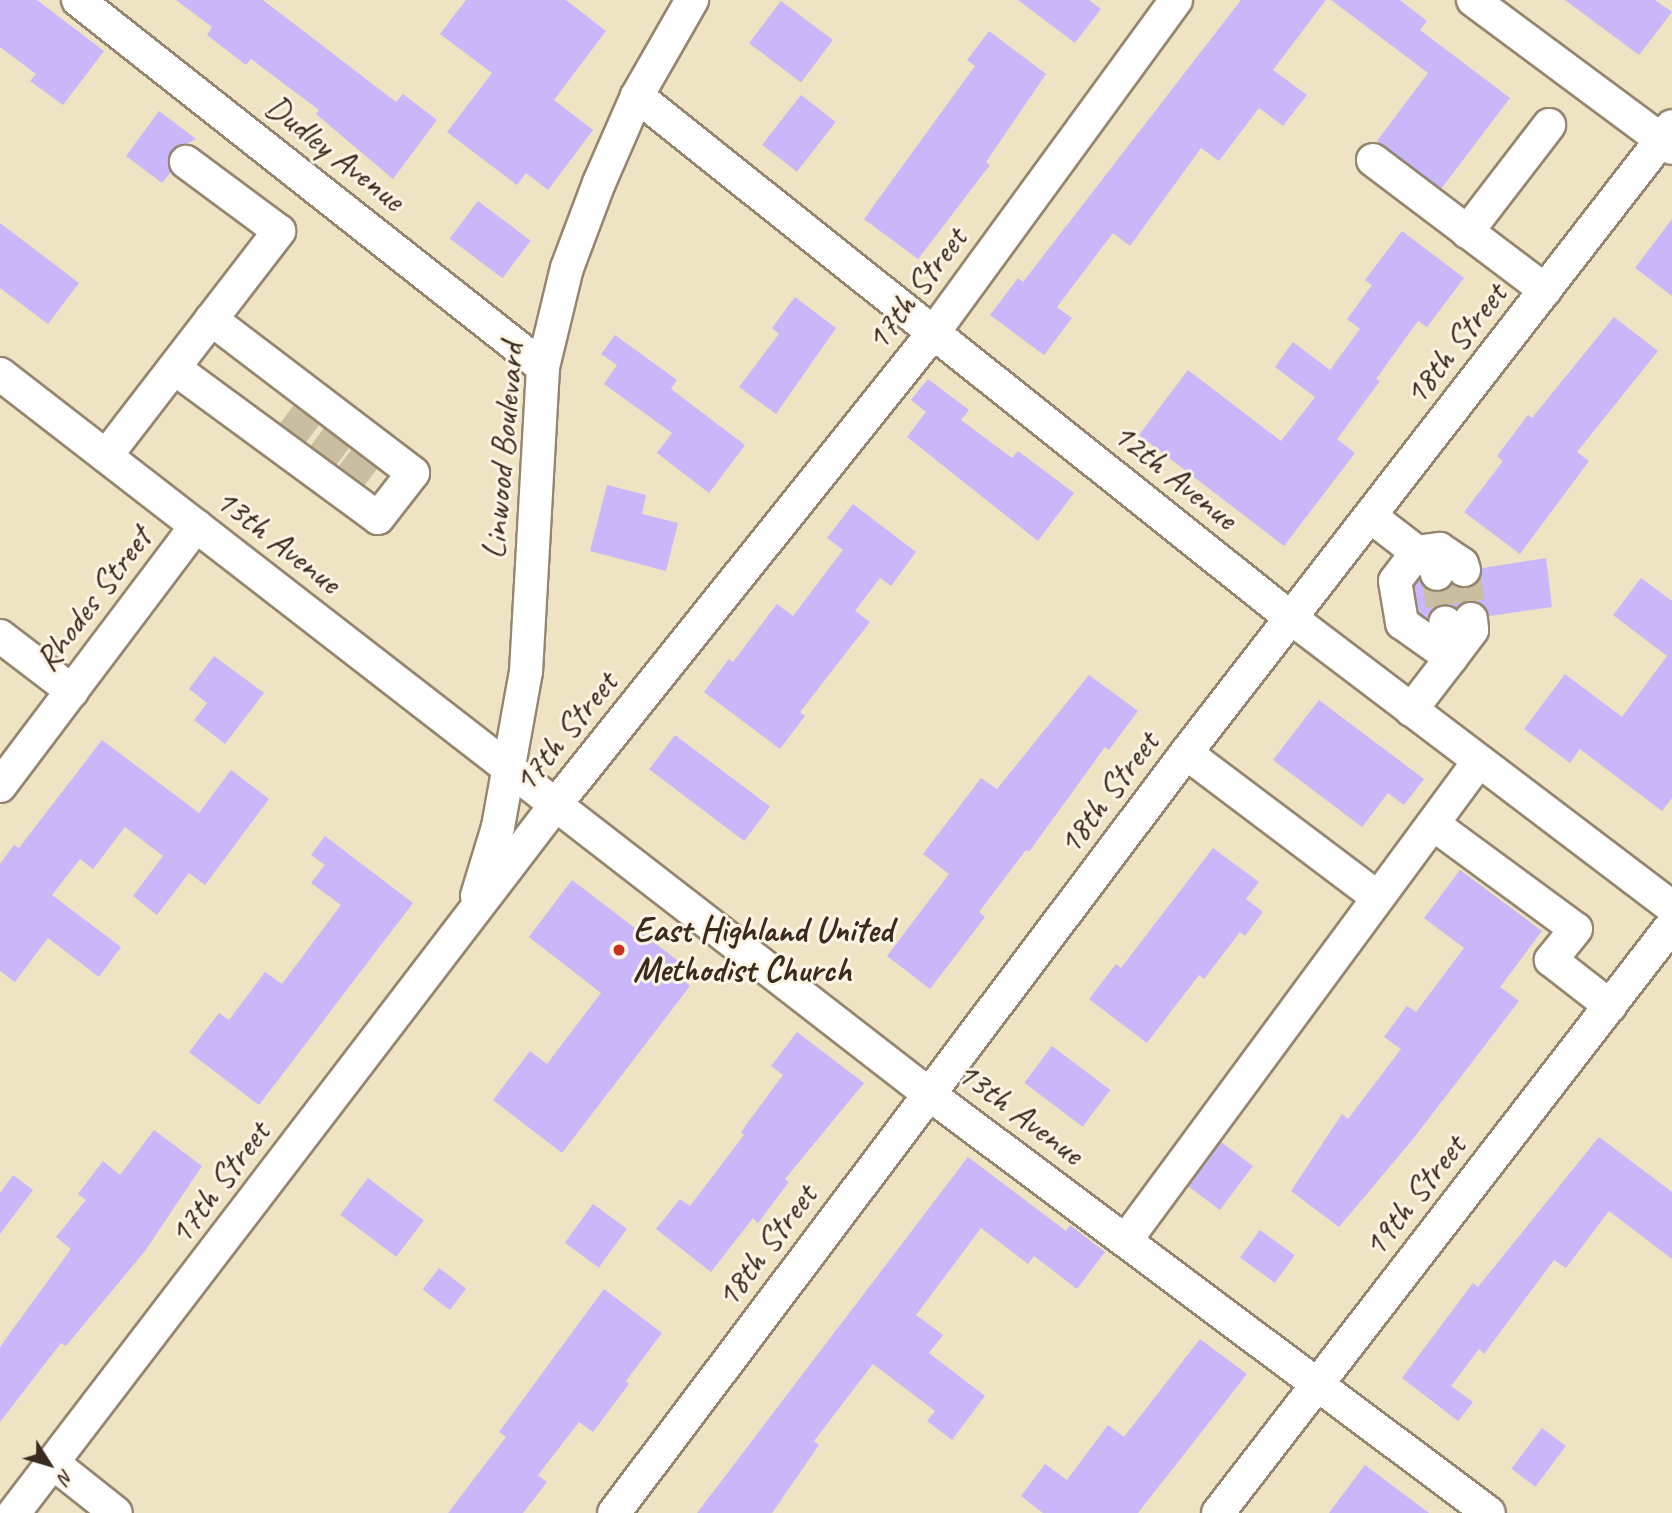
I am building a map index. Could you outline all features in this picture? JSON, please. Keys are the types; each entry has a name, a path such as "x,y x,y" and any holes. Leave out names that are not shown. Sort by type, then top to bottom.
{"street":[{"name":"Dudley Avenue","path":"78,0 543,367"},
{"name":"17th Street","path":"14,1513 556,804 934,332 1176,0"},
{"path":"1473,0 1668,138"},
{"name":"Linwood Boulevard","path":"509,768 526,672 543,367 567,268 677,6"},
{"name":"12th Avenue","path":"637,96 1291,618 1672,906"},
{"path":"1467,232 1549,125"},
{"name":"18th Street","path":"614,1513 1186,753 1545,290 1668,138"},
{"path":"1373,160 1545,290"},
{"path":"106,456 279,231 186,162"},
{"path":"174,368 288,440 345,484 378,518 413,473 344,427 211,319"},
{"name":"13th Avenue","path":"0,374 929,1094 1489,1513"},
{"path":"1370,516 1439,566 1395,581 1402,623 1451,658"},
{"name":"Rhodes Street","path":"0,786 196,526"},
{"path":"1411,710 1451,658 1458,621"},
{"path":"0,636 72,691"},
{"path":"1186,753 1376,896"},
{"path":"1126,1240 1376,896 1479,761"},
{"path":"472,914 498,827 509,768"},
{"path":"1433,824 1576,929 1551,960 1610,1006"},
{"name":"19th Street","path":"1218,1513 1672,925"},
{"path":"53,1463 116,1513"}],"building":[{"path":"0,0 37,0 104,51 63,105 30,81 36,74 0,47"},
{"path":"176,0 263,0 396,102 403,94 437,120 393,179 316,114 319,110 251,59 246,65 207,35 212,27"},
{"path":"466,0 566,0 606,31 554,100 593,130 548,190 526,173 517,185 447,132 492,73 440,34"},
{"path":"1018,0 1089,0 1101,9 1075,43"},
{"path":"1241,0 1326,0 1273,70 1307,95 1283,126 1259,108 1219,161 1201,148 1130,246 1113,233 1057,307 1072,318 1044,355 990,315 1018,278 1023,282"},
{"path":"1331,0 1400,0 1427,21 1420,30 1510,98 1441,189 1377,141 1428,73"},
{"path":"1565,0 1655,0 1672,12 1639,55"},
{"path":"781,1 833,40 801,82 749,43"},
{"path":"989,31 1046,74 986,162 990,165 918,259 864,219 975,66 967,60"},
{"path":"801,95 836,122 797,172 762,145"},
{"path":"159,111 196,139 172,151 168,161 171,172 162,183 126,156"},
{"path":"478,201 531,241 502,278 450,239"},
{"path":"1672,219 1672,296 1635,268"},
{"path":"0,223 79,283 48,324 0,288"},
{"path":"1402,231 1464,278 1427,327 1418,321 1376,379 1380,381 1337,439 1355,453 1284,546 1139,435 1188,370 1281,441 1315,397 1275,367 1293,342 1330,370 1360,329 1347,319 1372,285 1365,280"},
{"path":"795,297 836,328 776,414 739,387 779,334 772,328"},
{"path":"1614,317 1658,351 1577,452 1589,461 1520,554 1464,512 1503,461 1497,456 1528,415 1532,418"},
{"path":"615,335 677,380 671,389 745,445 709,493 657,453 672,433 604,384 617,365 601,354"},
{"path":"928,379 969,410 961,420 1012,458 1018,451 1074,493 1038,541 907,437 926,412 911,400"},
{"path":"607,485 646,495 642,514 678,523 666,571 590,551"},
{"path":"853,504 916,552 891,586 880,578 855,611 870,622 800,712 805,716 780,749 704,692 729,659 733,662 777,604 793,616 843,550 827,538"},
{"path":"1546,558 1552,607 1489,616 1479,603 1470,601 1457,608 1441,604 1427,619 1419,612 1414,586 1419,579 1433,592 1452,584 1469,588 1478,582 1482,568"},
{"path":"1641,578 1672,601 1672,798 1662,811 1580,749 1570,763 1524,729 1565,674 1622,717 1667,656 1613,615"},
{"path":"214,656 264,693 225,744 194,720 207,703 189,689"},
{"path":"1089,675 1138,711 1109,750 1105,747 1029,852 1026,850 979,912 985,917 930,989 887,956 949,874 923,854 981,778 997,789"},
{"path":"1319,700 1424,779 1404,805 1388,793 1362,827 1273,760"},
{"path":"675,735 770,807 744,841 649,769"},
{"path":"102,740 199,813 231,770 269,799 205,885 189,873 157,915 133,896 163,856 125,827 93,869 80,859 52,895 121,947 99,977 48,938 15,982 0,971 0,864 14,845 19,848"},
{"path":"325,836 413,903 259,1105 189,1052 219,1013 229,1020 265,972 282,984 341,905 311,883 325,865 311,855"},
{"path":"1213,848 1259,882 1246,899 1263,912 1245,936 1240,932 1204,979 1199,975 1147,1043 1089,999 1116,964 1121,968"},
{"path":"1460,870 1542,931 1500,987 1519,1001 1413,1139 1339,1227 1291,1191 1342,1114 1348,1119 1401,1049 1384,1037 1407,1006 1416,1012 1464,948 1424,918"},
{"path":"572,880 681,963 674,973 690,986 562,1153 493,1100 530,1051 547,1064 601,993 529,937"},
{"path":"797,1032 864,1083 785,1179 789,1182 758,1223 753,1218 711,1272 656,1229 680,1199 690,1206 744,1135 741,1132 783,1075 771,1066"},
{"path":"1052,1046 1110,1090 1083,1127 1024,1083"},
{"path":"154,1130 202,1166 145,1251 66,1346 61,1343 0,1422 0,1347 71,1249 56,1237 86,1200 78,1194 103,1161 120,1175"},
{"path":"1599,1137 1672,1192 1672,1259 1609,1211 1566,1268 1554,1260 1484,1354 1479,1349 1451,1386 1473,1402 1458,1421 1402,1378 1473,1283 1478,1287"},
{"path":"1221,1142 1253,1166 1220,1210 1188,1186"},
{"path":"968,1157 1066,1231 1070,1225 1105,1252 1077,1289 1034,1256 1028,1264 981,1228 916,1315 943,1335 929,1353 985,1396 952,1440 927,1421 935,1411 873,1364 814,1441 819,1445 772,1513 697,1513"},
{"path":"13,1175 33,1190 0,1234 0,1193"},
{"path":"368,1178 424,1220 396,1257 340,1215"},
{"path":"593,1204 627,1229 599,1268 565,1243"},
{"path":"1260,1230 1295,1255 1275,1283 1240,1258"},
{"path":"439,1268 466,1288 450,1310 423,1290"},
{"path":"604,1289 662,1333 626,1381 629,1384 593,1432 579,1422 538,1475 547,1482 523,1513 448,1513 506,1437 499,1432"},
{"path":"1200,1339 1247,1374 1138,1513 1043,1513 1021,1496 1045,1464 1067,1480 1108,1425 1124,1437"},
{"path":"1542,1428 1566,1446 1535,1487 1511,1469"},
{"path":"1365,1465 1429,1513 1329,1513"}],"tunnel":[{"path":"293,433 312,408"},
{"path":"323,456 342,431"},
{"path":"350,478 370,451"},
{"path":"1464,570 1471,619"},
{"path":"1437,574 1445,622"}],"place":[{"name":"East Highland United Methodist Church","path":"619,950"}]}
